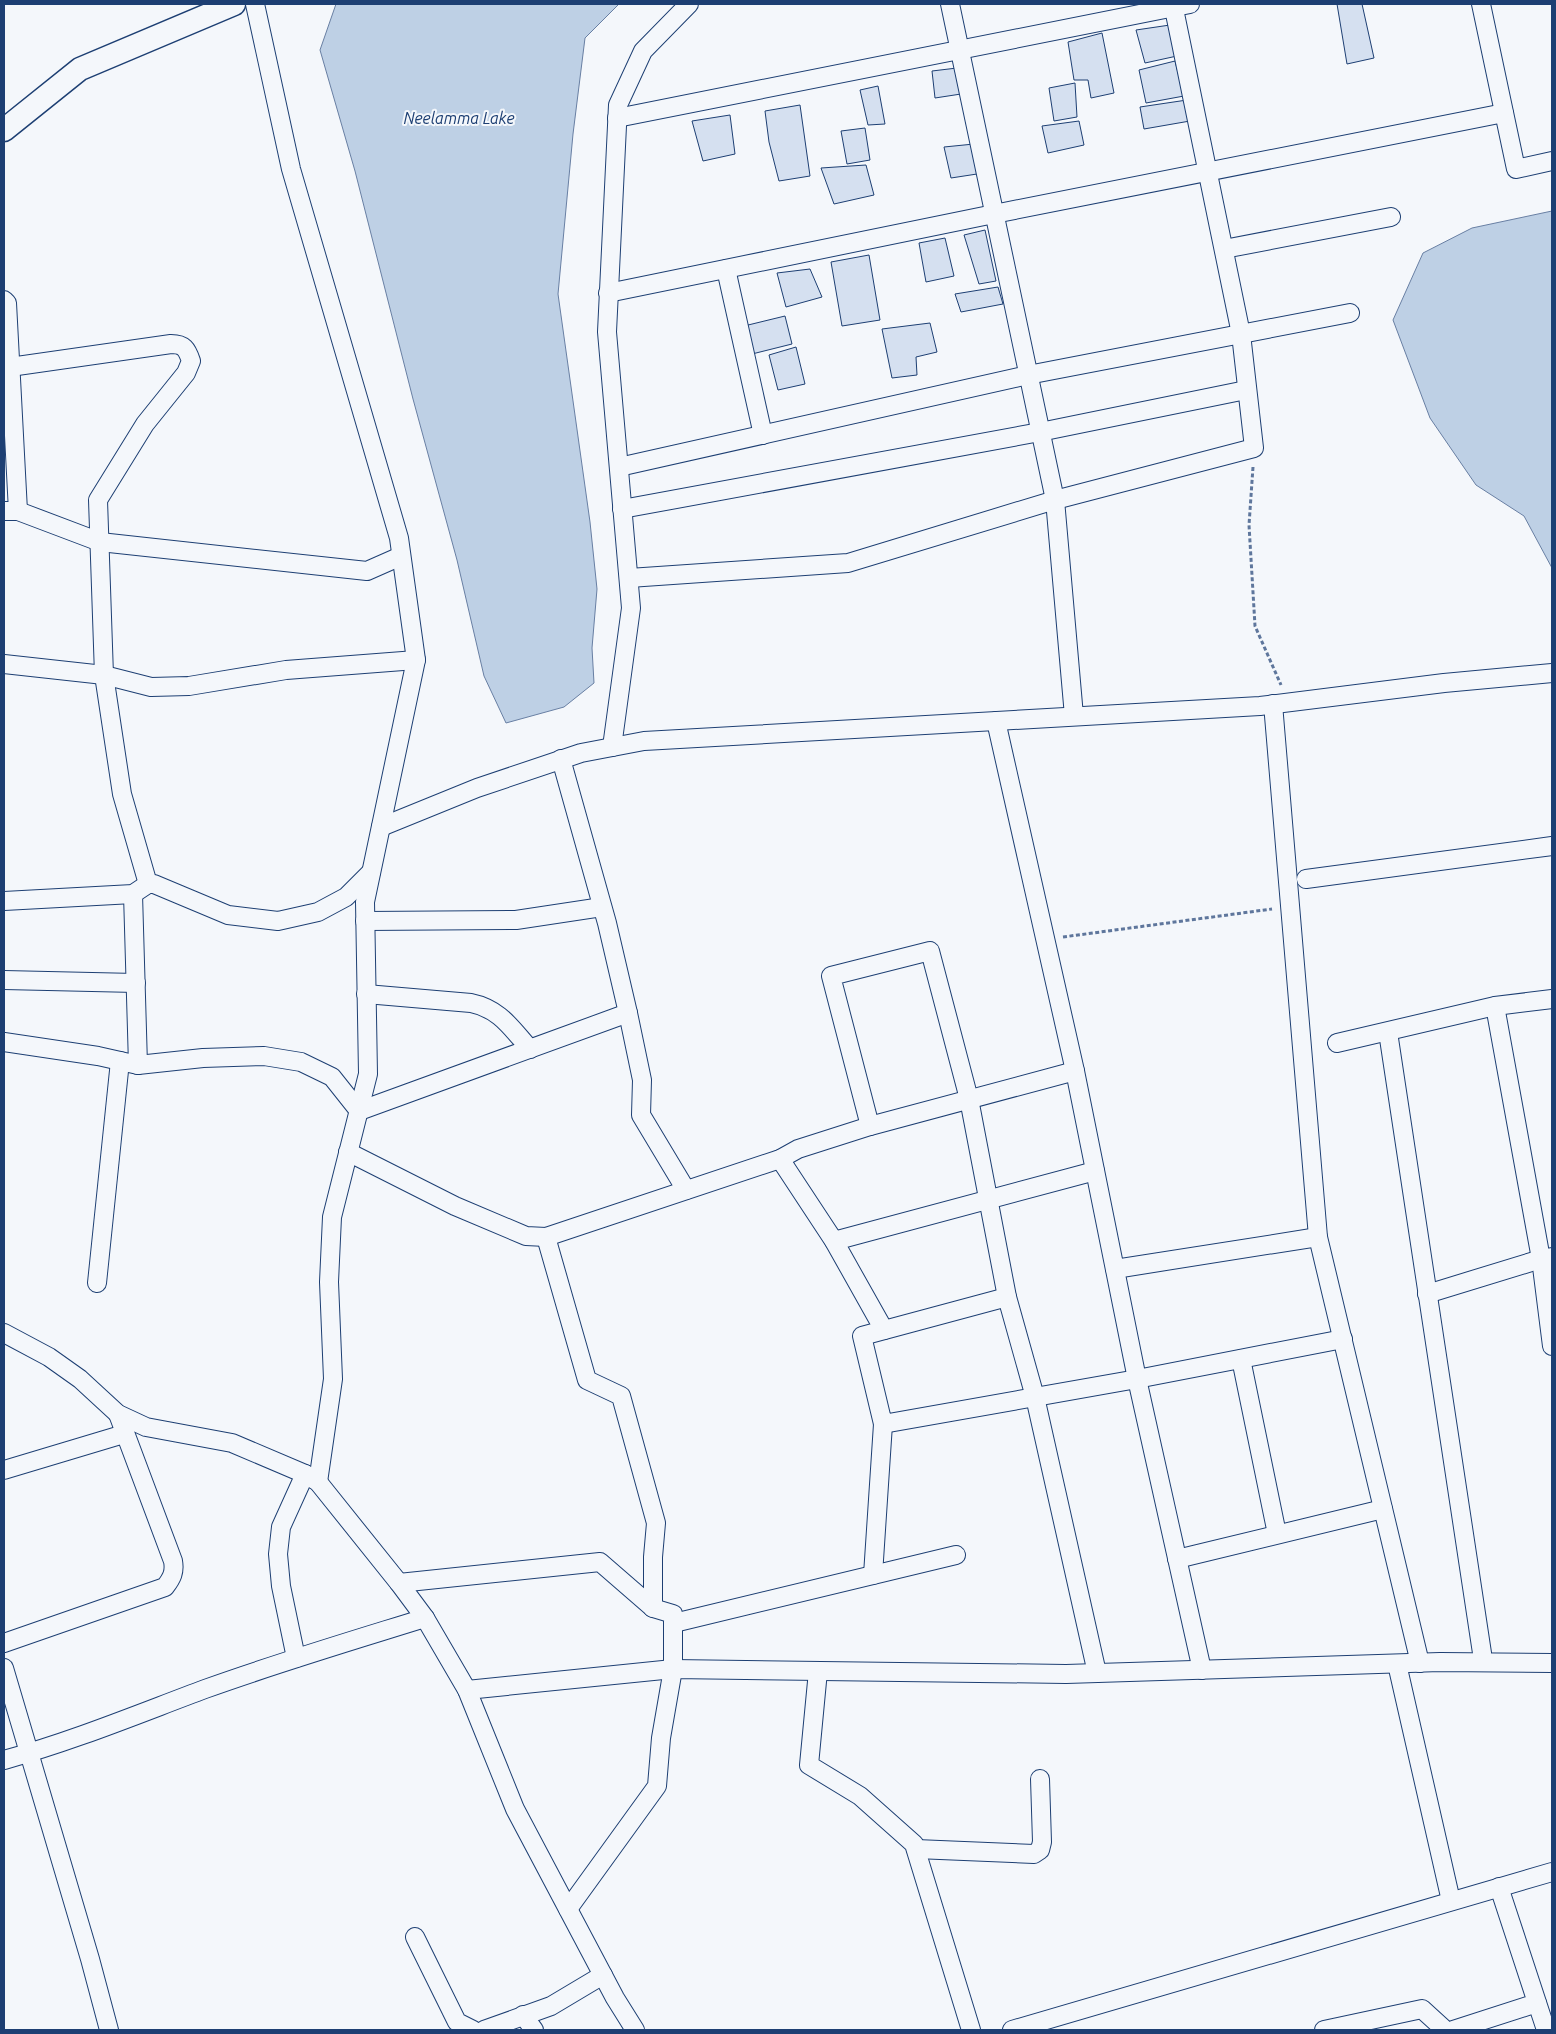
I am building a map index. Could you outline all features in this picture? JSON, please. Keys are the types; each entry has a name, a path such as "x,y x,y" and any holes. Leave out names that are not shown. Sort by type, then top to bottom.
{"street":[{"path":"4,130 80,69 234,4"},
{"path":"255,4 291,169 398,538 416,660 365,902 368,1074 332,1217 329,1282 334,1380 311,1478 281,1527 278,1554 282,1586 296,1658"},
{"path":"612,747 631,608 606,332 618,105 643,52 689,4"},
{"path":"950,4 1054,500 1074,716"},
{"path":"1481,4 1516,169 1552,161"},
{"path":"617,118 1179,5 1208,171 1241,334 1254,448 1054,500 848,563 628,578"},
{"path":"608,293 1504,113"},
{"path":"1224,248 1391,217"},
{"path":"726,269 763,435"},
{"path":"4,300 7,303 10,367 11,511 100,542 367,571 401,556"},
{"path":"619,467 1028,375 1350,313"},
{"path":"10,367 171,344 180,344 188,351 191,361 186,373 145,424 98,500 104,675 122,794 148,884"},
{"path":"622,509 1040,432 1246,390"},
{"path":"4,664 104,675 151,687 180,686 286,670 416,660"},
{"path":"381,827 477,788 581,752 644,742 1260,706 1444,683 1552,673"},
{"path":"1280,703 1290,907 1318,1237 1420,1663"},
{"path":"996,720 1076,1071 1137,1379 1202,1670"},
{"path":"561,759 602,907 628,1013 642,1080 641,1115 686,1190"},
{"path":"1306,878 1552,846"},
{"path":"4,901 133,894 148,884 154,884 228,914 278,921 318,912 346,897 371,872"},
{"path":"133,894 138,1065"},
{"path":"365,920 516,920 602,907"},
{"path":"870,1126 831,976 930,951 969,1099 1007,1297 1035,1397 1097,1674"},
{"path":"4,980 136,983"},
{"path":"366,994 486,1006 501,1016 530,1049"},
{"path":"1337,1043 1495,1006 1552,999"},
{"path":"1495,1006 1547,1258 1552,1346"},
{"path":"358,1111 628,1013"},
{"path":"1388,1032 1482,1652"},
{"path":"4,1042 98,1056 138,1065 203,1058 255,1056 301,1062 332,1077 358,1111"},
{"path":"97,1283 120,1061"},
{"path":"348,1152 455,1206 526,1236 546,1237 780,1159 798,1149 870,1126 1076,1071"},
{"path":"780,1159 834,1240 884,1330"},
{"path":"834,1240 1095,1171"},
{"path":"546,1237 587,1380 621,1396 656,1523 653,1557 653,1608"},
{"path":"1115,1269 1318,1237"},
{"path":"1427,1294 1547,1258"},
{"path":"873,1575 883,1424 862,1336 1007,1297"},
{"path":"4,1333 49,1357 80,1379 118,1414 146,1427 232,1443 311,1478 399,1583 425,1618 467,1690 515,1809 603,1975 636,2030"},
{"path":"883,1424 1137,1379 1342,1339"},
{"path":"1241,1359 1277,1534"},
{"path":"4,1643 165,1587 172,1579 173,1561 118,1414"},
{"path":"4,1470 124,1434"},
{"path":"1177,1559 1383,1509"},
{"path":"674,1623 956,1555"},
{"path":"399,1583 600,1562 653,1608 674,1614 673,1669 661,1738 657,1786 568,1909"},
{"path":"4,1760 117,1724 204,1690 296,1658 425,1618"},
{"path":"467,1690 673,1669 1097,1674 1420,1663 1552,1662"},
{"path":"1396,1664 1451,1902"},
{"path":"4,1668 90,1959 108,2030"},
{"path":"818,1671 809,1765 860,1796 914,1844 971,2030"},
{"path":"916,1850 1034,1854 1040,1850 1042,1842 1040,1778"},
{"path":"1012,2030 1552,1872"},
{"path":"1499,1887 1543,2006 1546,2030"},
{"path":"415,1936 457,2022 473,2030"},
{"path":"484,2030 551,2006 603,1975"},
{"path":"1453,2030 1543,2006"},
{"path":"1324,2030 1422,2009 1445,2030"},
{"path":"523,2016 534,2030"}],"path":[{"path":"1254,448 1248,525 1255,626 1280,703"},
{"path":"1045,939 1290,907"}],"water":[{"name":"Neelamma Lake","path":"336,4 619,4 585,38 573,134 558,294 590,522 597,589 592,648 594,683 564,707 506,723 484,676 457,560 413,399 355,171 320,50"},
{"path":"1552,211 1552,568 1524,516 1476,485 1430,418 1393,320 1423,253 1472,228"}],"building":[{"path":"1337,4 1362,4 1374,58 1347,64"},
{"path":"1170,25 1177,56 1145,63 1136,30"},
{"path":"1102,33 1114,93 1091,98 1088,80 1074,80 1068,42"},
{"path":"1175,61 1184,96 1146,103 1139,70"},
{"path":"957,68 961,94 935,98 932,71"},
{"path":"1075,83 1077,117 1054,121 1049,88"},
{"path":"878,86 885,124 868,125 860,90"},
{"path":"1187,100 1190,121 1144,129 1140,107"},
{"path":"800,105 810,176 779,181 769,142 765,111"},
{"path":"730,115 735,154 703,161 692,121"},
{"path":"1079,121 1084,145 1048,153 1042,126"},
{"path":"865,128 870,160 847,164 841,131"},
{"path":"974,144 977,174 951,178 944,147"},
{"path":"866,165 874,195 834,204 821,168"},
{"path":"985,230 996,281 979,284 964,235"},
{"path":"945,238 954,276 926,282 919,243"},
{"path":"869,255 880,320 842,326 831,262"},
{"path":"810,269 822,297 786,307 777,273"},
{"path":"998,287 1003,304 961,312 955,294"},
{"path":"785,316 792,344 752,354 744,326"},
{"path":"930,323 937,352 916,357 917,375 892,378 882,329"},
{"path":"796,347 805,384 778,390 769,355"}]}
